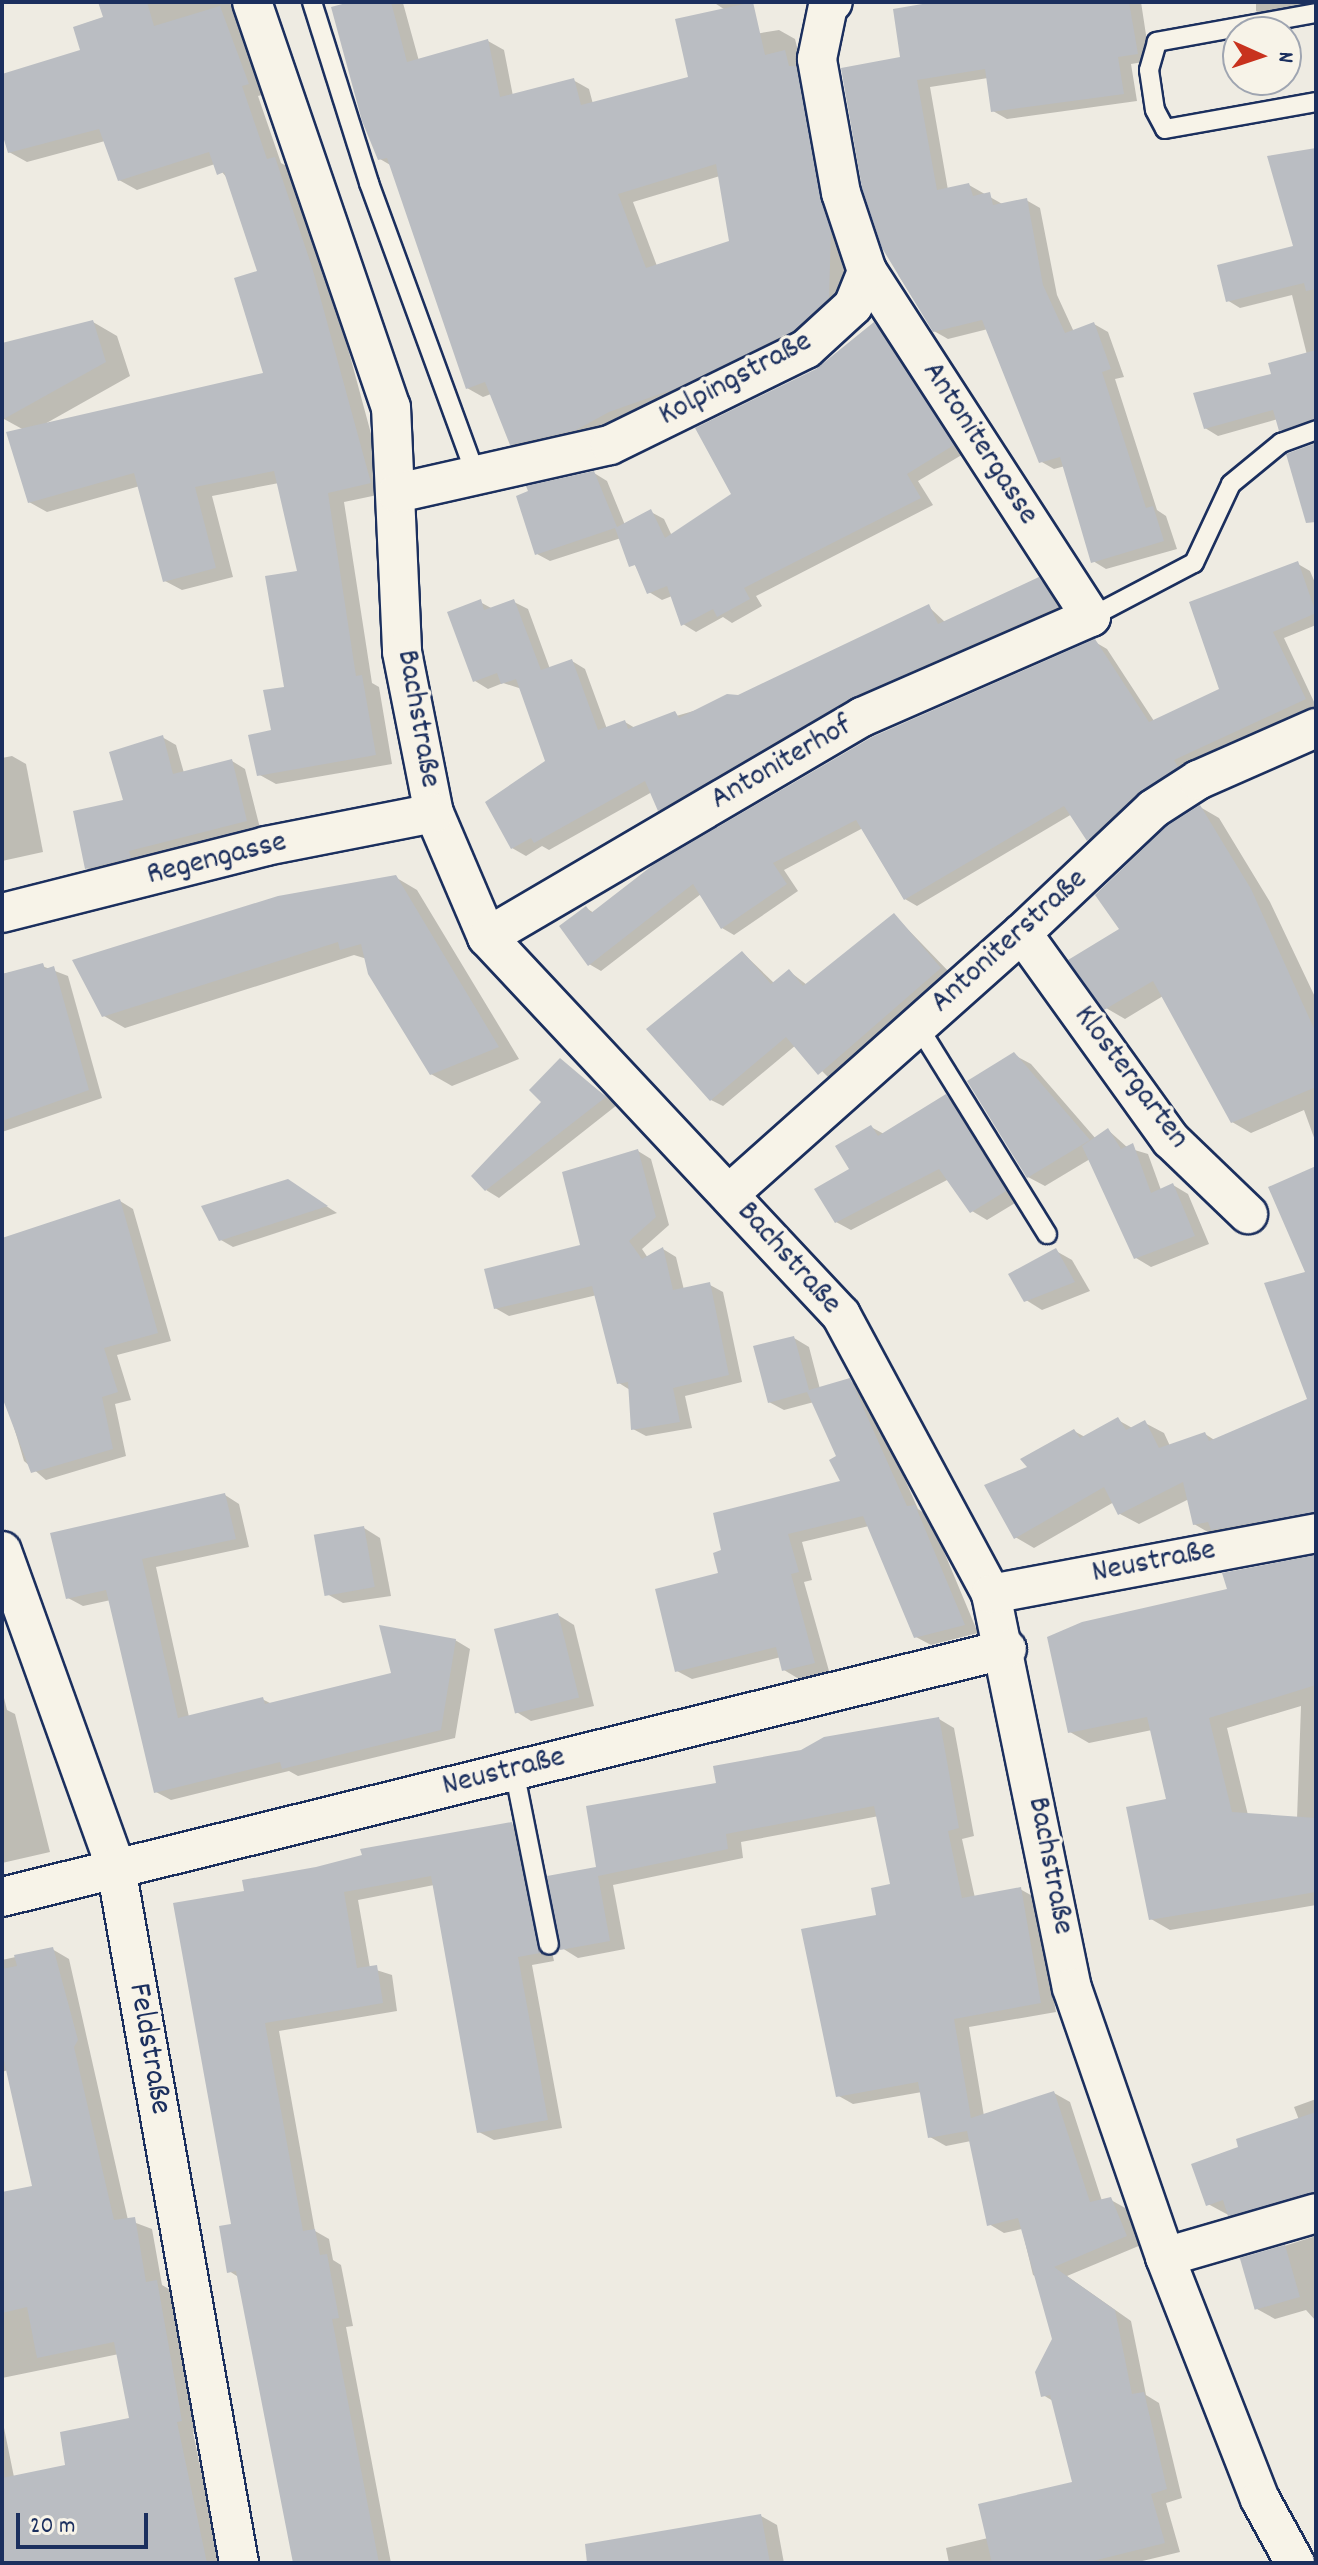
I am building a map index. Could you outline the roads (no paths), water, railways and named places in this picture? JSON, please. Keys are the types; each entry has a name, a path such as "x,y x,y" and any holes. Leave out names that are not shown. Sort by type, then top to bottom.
{"street":[{"name":"Bachstraße","path":"252,2 391,407 402,652 434,813 487,937 841,1315 991,1594 1007,1649 1072,1988 1165,2257 1260,2499 1295,2563"},
{"path":"833,2 828,6 817,59 841,193 867,271"},
{"name":"Kolpingstraße","path":"397,493 610,445 806,349 853,306 867,271"},
{"name":"Antonitergasse","path":"867,271 1091,617"},
{"name":"Antoniterhof","path":"487,937 862,717 1091,617"},
{"name":"Antoniterstraße","path":"729,1194 1022,933 1153,809 1198,780 1316,728"},
{"name":"Regengasse","path":"2,913 266,846 434,813"},
{"name":"Klostergarten","path":"1022,933 1171,1140 1248,1214"},
{"name":"Neustraße","path":"991,1594 1316,1533"},
{"name":"Feldstraße","path":"2,1551 116,1868 239,2563"},
{"name":"Neustraße","path":"2,1897 1007,1649"},
{"path":"1165,2257 1316,2213"}],"lane":[{"path":"312,2 369,183 476,476"},
{"path":"1316,13 1157,42 1149,70 1155,110 1165,129 1316,102"},
{"path":"1091,617 1194,563 1231,484 1281,443 1316,430"},
{"path":"918,1026 1047,1234"},
{"path":"514,1770 549,1945"}]}
